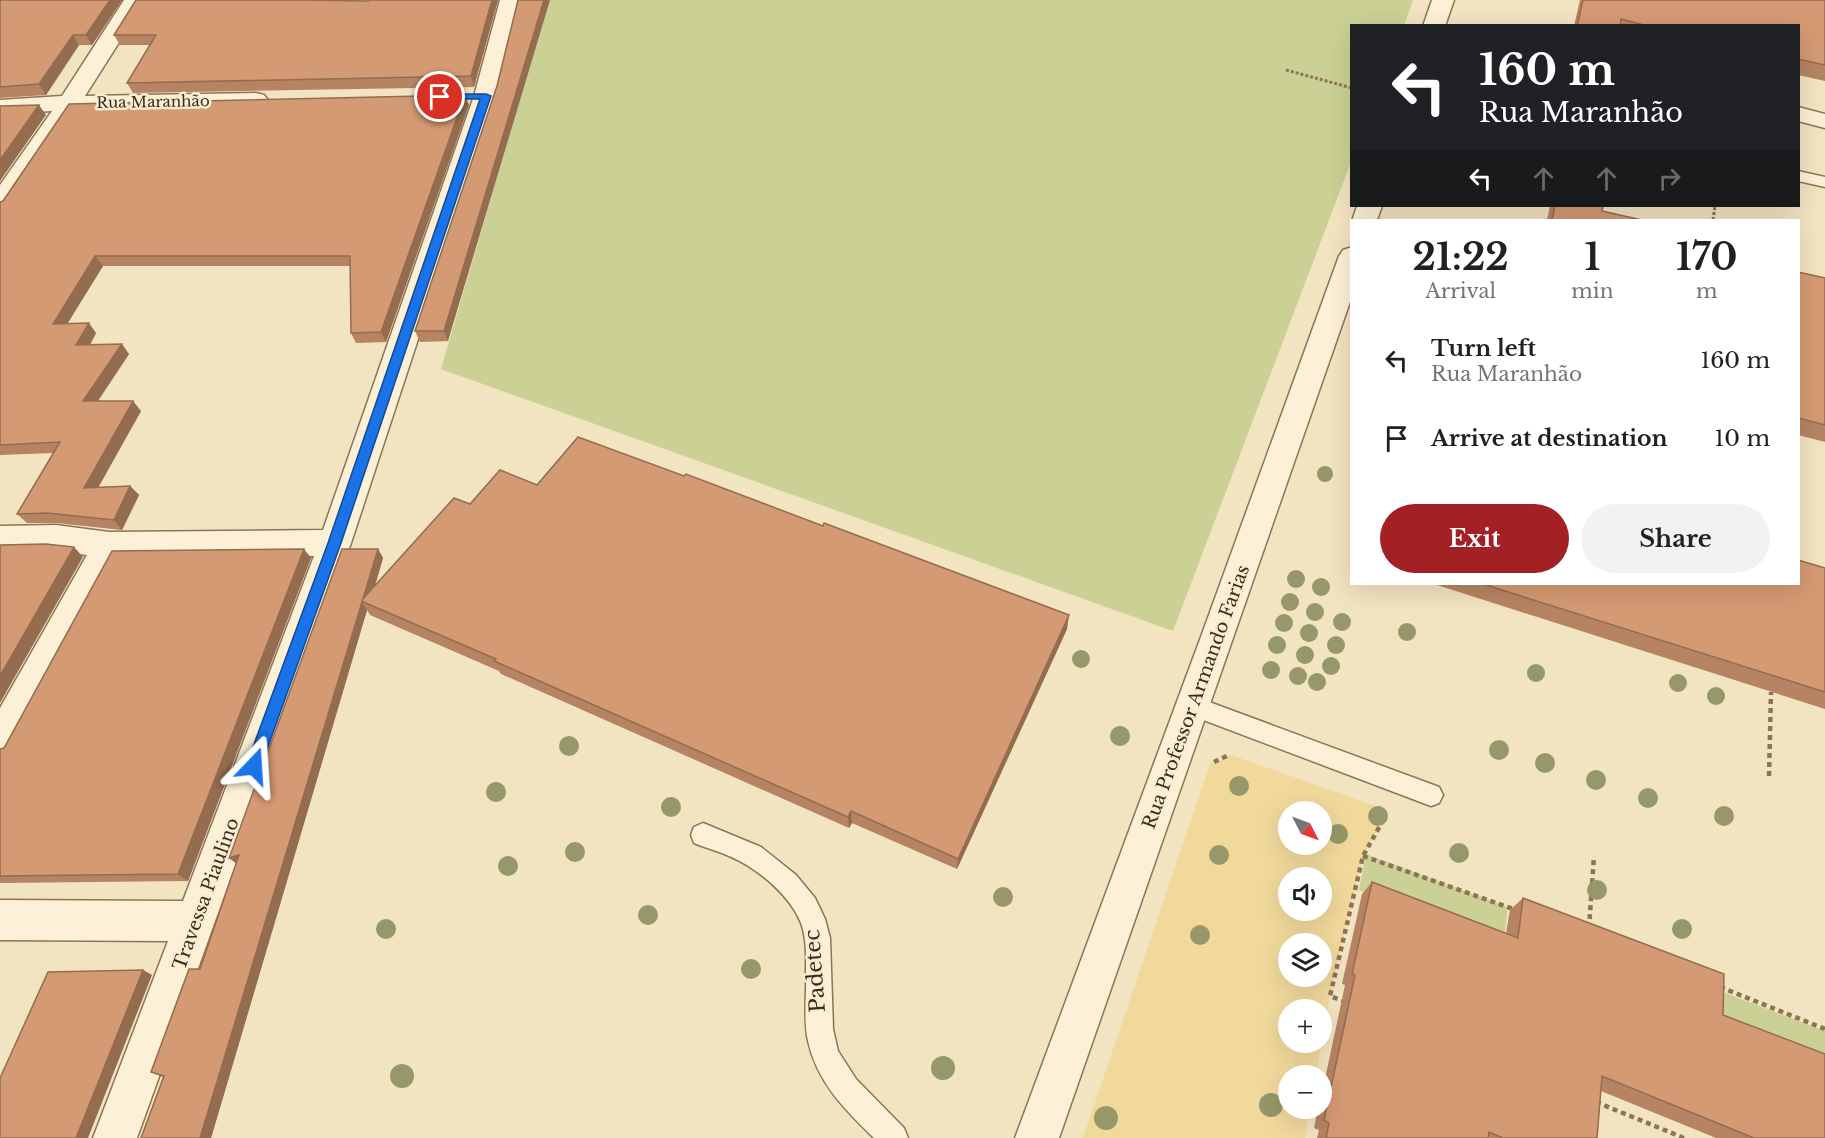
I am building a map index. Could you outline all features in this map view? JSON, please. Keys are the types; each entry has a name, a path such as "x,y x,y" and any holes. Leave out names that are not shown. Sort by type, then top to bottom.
{"street":[{"path":"0,204 69,103 135,0"},
{"name":"Travessa Piaulino","path":"115,1138 197,921 334,543 474,97 511,0"},
{"path":"1435,24 1443,0"},
{"name":"Rua Maranhão","path":"0,107 69,103 284,100"},
{"path":"1800,115 1825,121"},
{"name":"Rua Professor Armando Farias","path":"1037,1138 1350,262"},
{"path":"0,539 56,538 108,545 334,543"},
{"path":"0,743 12,696 108,545"},
{"path":"0,920 197,921"}],"lane":[{"path":"1800,176 1825,182"},
{"path":"1193,706 1431,795"},
{"name":"Padetec","path":"703,836 742,849 770,868 799,894 816,930 820,993 818,1028 826,1056 836,1074 854,1097 894,1138"}],"path":[{"path":"1286,70 1350,87"},
{"path":"1770,776 1771,692"},
{"path":"1210,764 1231,755"},
{"path":"1352,1004 1330,996 1363,855 1385,817 1380,812"},
{"path":"1363,855 1524,913"},
{"path":"1589,936 1594,856"},
{"path":"1718,987 1825,1029"},
{"path":"1594,1101 1684,1138"}],"green space":[{"path":"549,0 1413,0 1404,24 1350,24 1350,165 1173,631 441,369"},
{"path":"1366,854 1508,907 1503,946 1359,890"},
{"path":"1707,986 1825,1031 1825,1069 1707,1023"}],"sand":[{"path":"1231,755 1376,806 1385,817 1363,856 1329,999 1278,999 1278,1053 1320,1053 1318,1065 1278,1065 1278,1119 1308,1119 1305,1138 1083,1138 1210,764"}],"building":[{"path":"0,0 110,0 86,35 73,35 39,84 0,87"},
{"path":"136,0 492,0 471,76 127,83 156,35 114,35"},
{"path":"518,0 544,0 444,331 415,331 497,86"},
{"path":"1583,0 1825,0 1825,65 1800,59 1800,24 1640,24 1621,19 1620,24 1577,24"},
{"path":"465,95 381,332 351,333 350,256 95,256 53,324 89,323 76,345 122,344 83,401 133,401 84,488 130,486 114,520 47,513 17,514 60,442 0,445 0,202 3,201 69,104"},
{"path":"39,105 0,160 0,106"},
{"path":"1555,207 1603,207 1602,211 1638,219 1552,219"},
{"path":"1800,272 1825,278 1825,425 1800,419"},
{"path":"578,437 684,476 686,474 823,526 824,523 1069,615 958,859 851,811 848,817 361,601 454,498 470,504 500,470 537,485"},
{"path":"46,544 74,547 0,676 0,545"},
{"path":"304,549 178,874 0,876 0,749 4,748 112,551"},
{"path":"342,549 378,549 200,1138 141,1138 164,1076 151,1072 189,969 200,969 239,855 229,858"},
{"path":"1800,561 1825,568 1825,692 1486,585 1800,585"},
{"path":"1372,882 1518,938 1523,898 1724,974 1723,1015 1825,1054 1825,1138 1754,1138 1602,1076 1597,1138 1503,1138 1489,1132 1488,1138 1326,1138 1329,1123 1324,1120 1332,1119 1332,1083 1355,975 1352,974"},
{"path":"143,970 76,1138 0,1138 0,1078 48,972"}],"route":[{"path":"254,766 334,543 486,96 440,97"}]}
